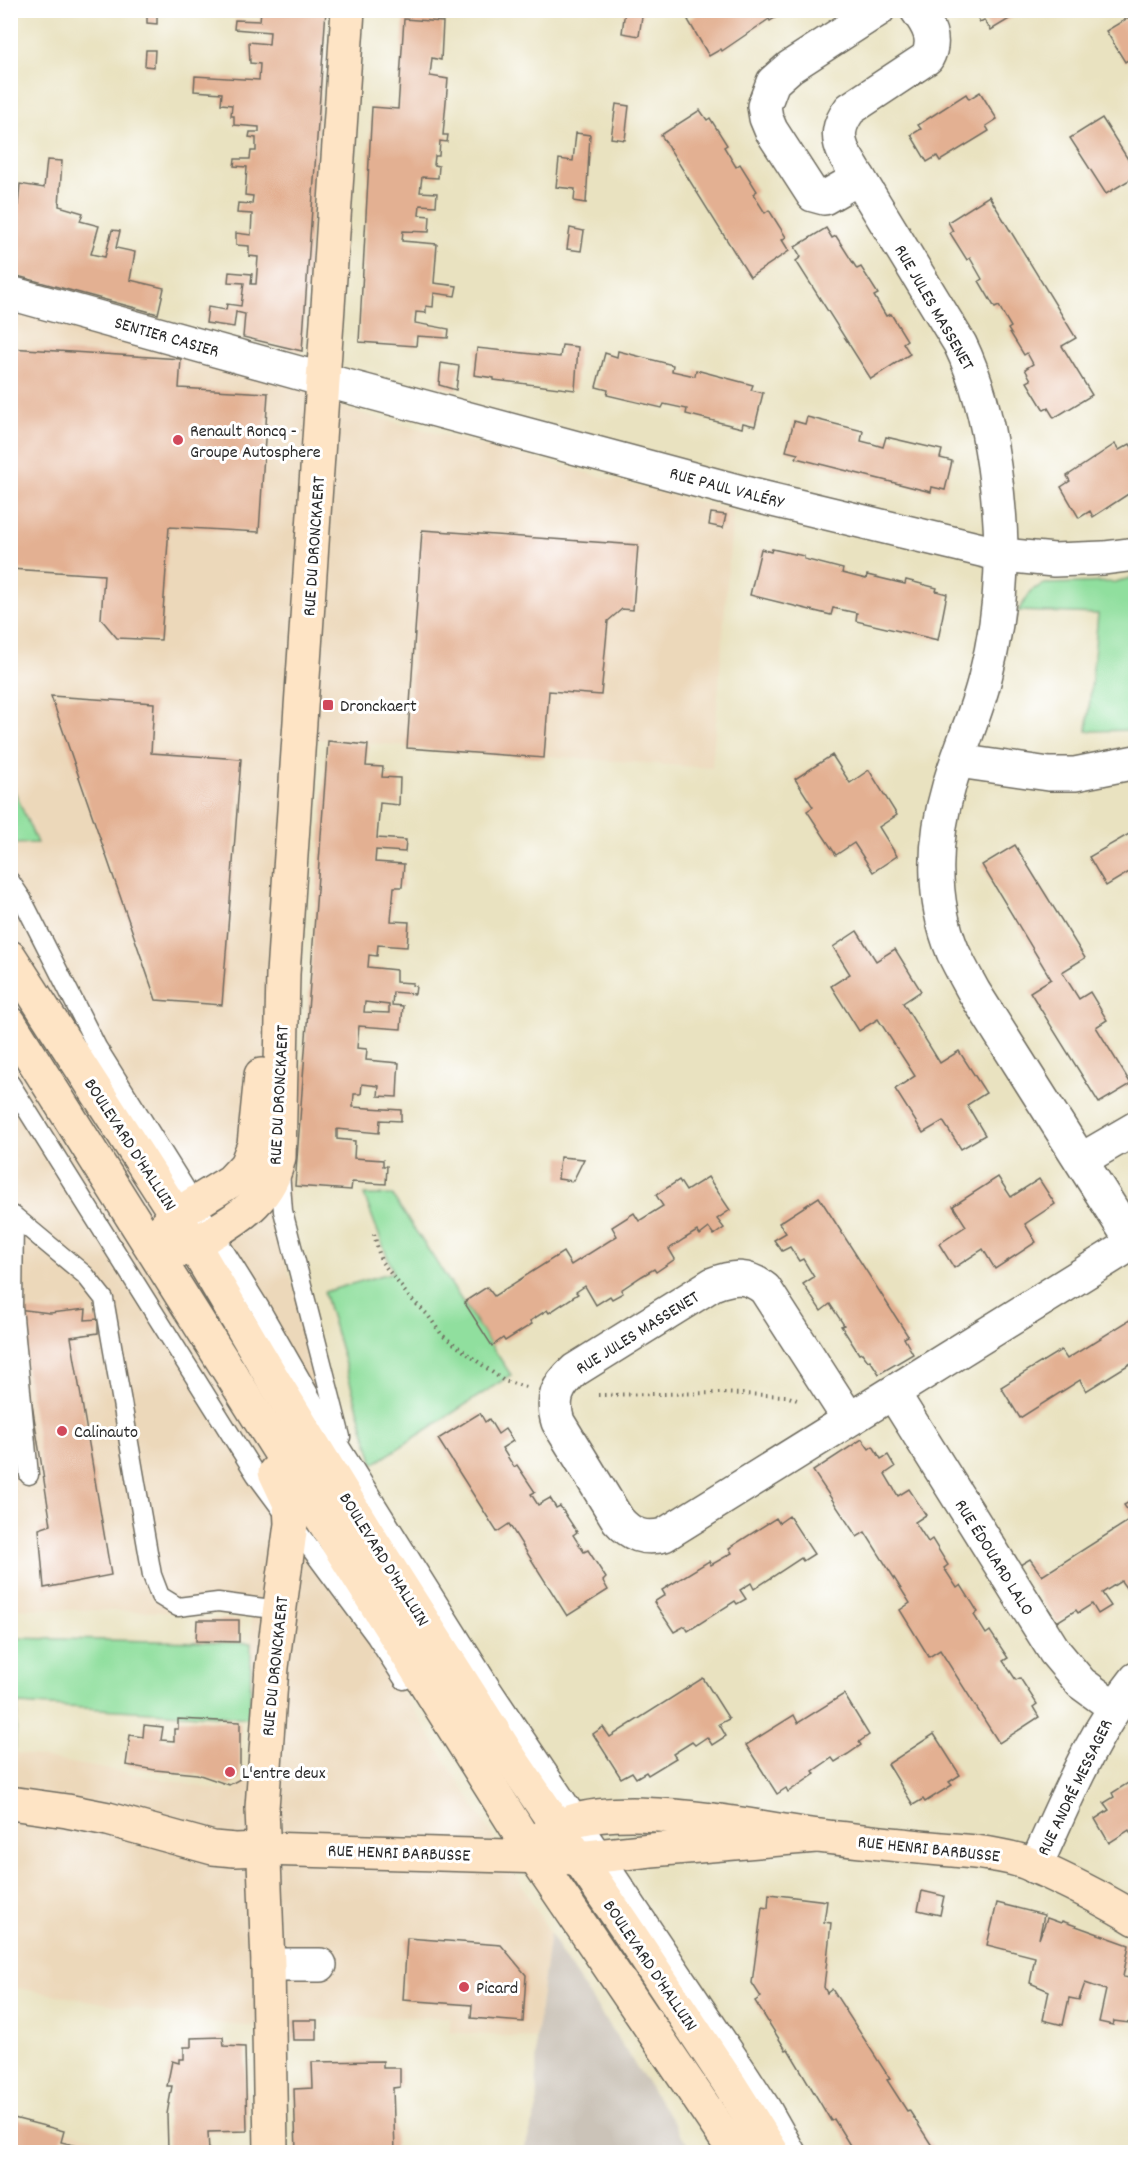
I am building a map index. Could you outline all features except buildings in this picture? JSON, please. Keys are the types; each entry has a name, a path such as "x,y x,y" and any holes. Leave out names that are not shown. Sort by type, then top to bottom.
{"main road":[{"name":"RUE DU DRONCKAERT","path":"154,1252 173,1252 204,1239 239,1217 257,1202 274,1176 279,1156 283,974 348,10"},
{"name":"BOULEVARD D'HALLUIN","path":"10,957 186,1209 374,1544 509,1756 568,1823 591,1857 772,2152"},
{"name":"RUE DU DRONCKAERT","path":"271,2152 268,1965 262,1808 272,1667 291,1524 290,1504 284,1488 181,1316 154,1252 160,1232 186,1209 231,1181 239,1174 251,1156 256,1133 262,1068 283,974"},
{"name":"BOULEVARD D'HALLUIN","path":"10,1023 154,1252 525,1856 735,2152"},
{"name":"RUE HENRI BARBUSSE","path":"10,1780 158,1811 236,1833 263,1849"},
{"name":"RUE HENRI BARBUSSE","path":"10,1803 67,1811 213,1848 235,1850 591,1857 816,1836"},
{"name":"RUE HENRI BARBUSSE","path":"568,1823 627,1815 668,1815 724,1821 816,1836 992,1854 1021,1860 1078,1887 1136,1919"},
{"path":"525,1856 542,1838 568,1823"}],"street":[{"path":"859,178 824,198 813,195 771,130 766,118 765,106 773,82 790,67 878,10"},
{"name":"RUE JULES MASSENET","path":"849,1419 765,1289 748,1278 738,1277 727,1278 713,1284 574,1370 560,1385 555,1395 554,1405 558,1422 618,1520 631,1532 646,1537 664,1535 1134,1242 974,992 953,951 940,905 936,849 949,787 977,705 997,623 1002,555 1000,517 991,447 975,378 960,344 845,155 839,141 841,122 850,109 927,58 932,49 932,40 917,10"},
{"name":"SENTIER CASIER","path":"10,293 324,380"},
{"name":"RUE PAUL VALÉRY","path":"324,380 752,495 1002,555 1062,560 1136,554"},
{"path":"958,761 1049,774 1076,774 1136,762"},
{"path":"1081,1160 1136,1128"},
{"name":"RUE ÉDOUARD LALO","path":"893,1393 1054,1652 1081,1683 1114,1707"},
{"name":"RUE ANDRÉ MESSAGER","path":"1035,1867 1092,1743 1114,1707 1136,1679"},
{"path":"268,1965 320,1965"}],"lane":[{"path":"10,881 22,899 97,1047 186,1209"},
{"path":"10,1083 256,1475 376,1637 525,1856 717,2152"},
{"path":"279,1156 283,1211 345,1454 374,1544"},
{"path":"29,1475 13,1307 14,1216 85,1275 104,1299 152,1575 160,1596 178,1607 219,1602 280,1610"},
{"path":"204,1239 345,1454 489,1685 568,1823"},
{"path":"591,1857 754,2080 797,2152"}],"path":[{"path":"374,1234 381,1261 442,1335 504,1381 555,1395 721,1393 786,1396 849,1419"}],"shaded area":[{"path":"11,300 297,383 351,411 733,511 712,768 314,739 285,1262 361,1462 268,1508 336,1594 414,1710 550,1933 536,2038 449,2032 451,2017 314,2018 285,2019 249,2026 223,2024 11,1987 11,1752 232,1792 249,1774 252,1614 11,1608 10,844 37,842 10,783"},
{"path":"550,1933 564,1958 693,2152 523,2152 537,2112 536,2038"},
{"path":"11,2117 153,2152 11,2152"}],"green space":[{"path":"1135,577 1135,730 1087,731 1098,614 1018,611 1032,590 1044,584 1115,582"},
{"path":"11,783 37,843 11,844"},
{"path":"364,1195 392,1195 511,1375 374,1464 324,1292 393,1272"},
{"path":"11,1638 251,1643 250,1718 18,1704 14,1753 11,1752"}],"place":[{"name":"Renault Roncq - Groupe Autosphere","path":"178,440"},
{"name":"Dronckaert","path":"328,705"},
{"name":"Calinauto","path":"62,1431"},
{"name":"L'entre deux","path":"230,1772"},
{"name":"Picard","path":"464,1987"}]}
